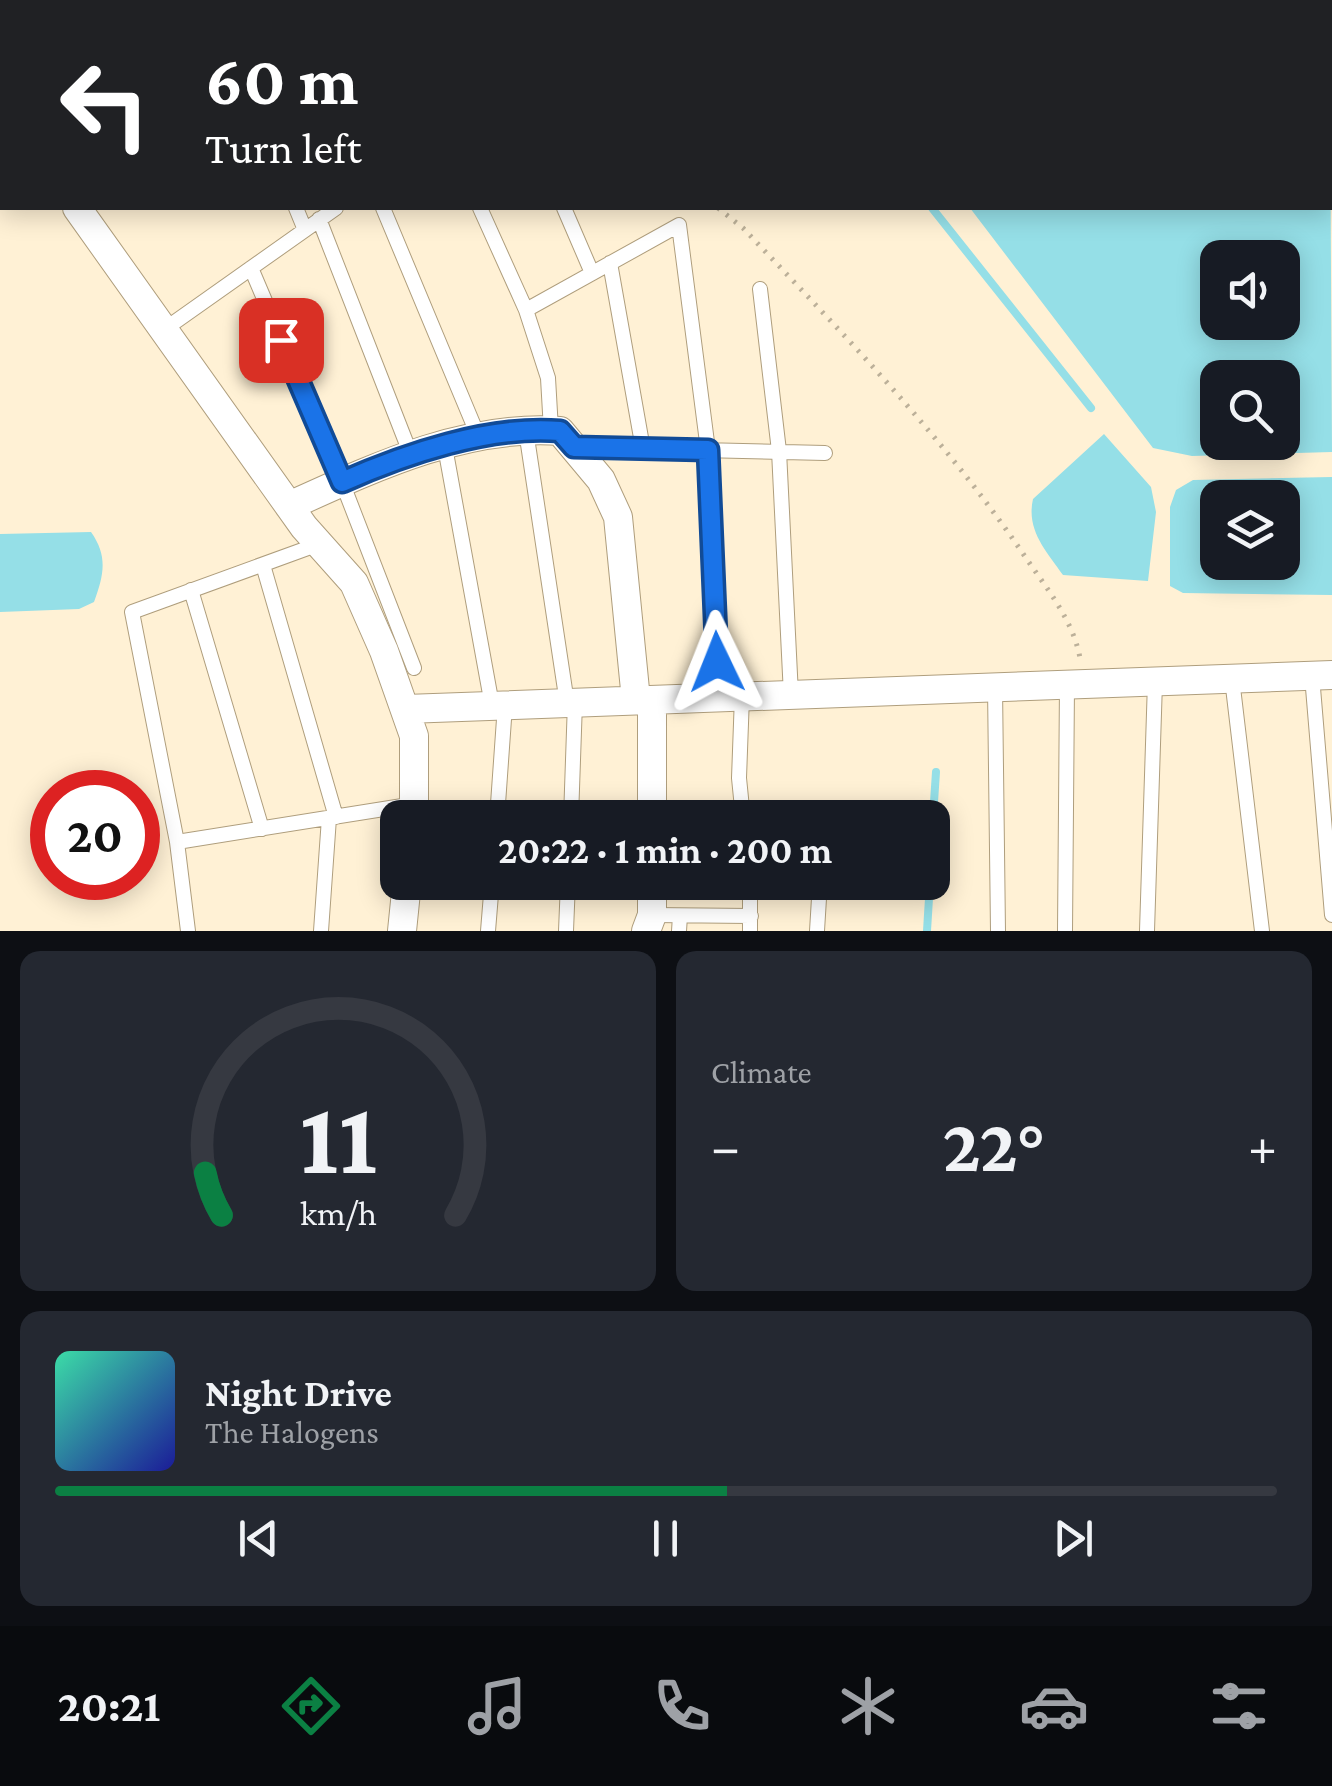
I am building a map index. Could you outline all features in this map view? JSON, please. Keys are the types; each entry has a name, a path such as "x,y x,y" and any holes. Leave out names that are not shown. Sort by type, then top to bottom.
{"street":[{"path":"78,210 289,506 354,583 414,736 415,800"},
{"path":"289,506 411,454 479,438 550,436 602,480 618,518 644,700 651,800"},
{"path":"406,709 1322,676"},
{"path":"402,931 406,900"}],"lane":[{"path":"297,210 305,230"},
{"path":"165,329 333,210"},
{"path":"384,210 479,438"},
{"path":"481,210 526,310 548,378 571,703 571,800"},
{"path":"565,210 592,273"},
{"path":"319,220 411,454"},
{"path":"526,310 679,225 708,450 741,800"},
{"path":"610,263 643,448"},
{"path":"251,268 342,482 414,668"},
{"path":"760,289 779,452 791,694"},
{"path":"550,436 643,448 825,453"},
{"path":"445,446 498,705 496,800"},
{"path":"188,931 177,842 132,612 319,544"},
{"path":"263,564 332,817 322,931"},
{"path":"191,590 262,828"},
{"path":"1322,676 1332,915"},
{"path":"1232,679 1262,931"},
{"path":"1146,931 1154,682"},
{"path":"1065,931 1076,684"},
{"path":"996,687 998,931"},
{"path":"177,842 332,817 380,814"},
{"path":"488,931 491,900"},
{"path":"566,931 567,900"},
{"path":"817,931 819,900"},
{"path":"664,923 750,924"}],"path":[{"path":"720,210 743,228 905,400 992,506 1066,618 1079,649 1076,684"}],"water":[{"path":"972,210 1331,210 1332,452 1300,453 1300,360 1200,360 1200,456 1153,448"},
{"path":"1104,434 1151,487 1156,512 1148,581 1063,575 1044,549 1032,521 1033,499"},
{"path":"1332,477 1332,595 1183,593 1170,586 1170,507 1176,490 1193,480"},
{"path":"91,532 103,566 94,602 79,609 0,612 0,534"}],"waterway":[{"path":"934,210 1091,408"},
{"path":"934,800 936,772"},
{"path":"927,931 929,900"}],"route":[{"path":"281,340 342,482 396,458 489,436 540,429 560,431 574,447 708,450 717,662"}]}
